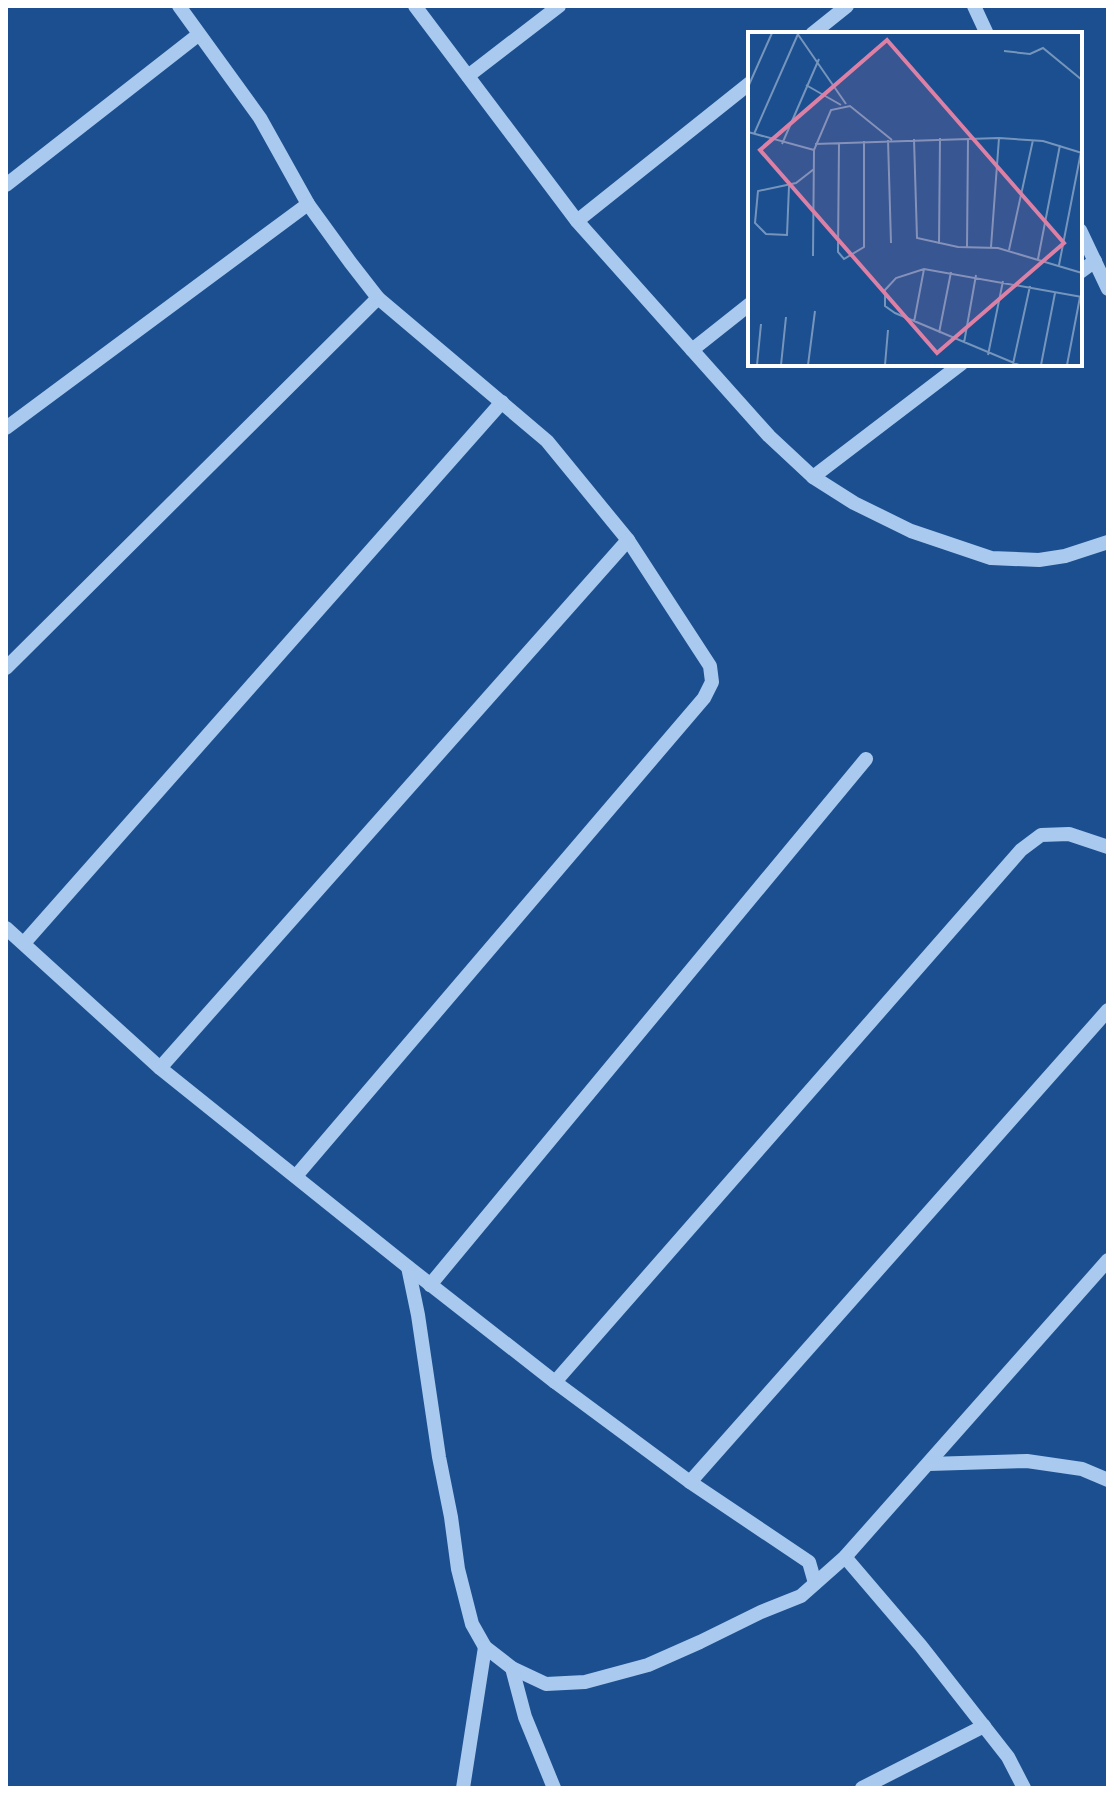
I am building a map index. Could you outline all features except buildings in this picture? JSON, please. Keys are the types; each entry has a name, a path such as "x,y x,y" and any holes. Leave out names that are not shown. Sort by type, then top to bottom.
{"street":[{"path":"179,6 260,118 308,204 378,298 547,441 628,540 710,666 712,682 704,698 296,1176"},
{"path":"415,6 577,221 769,436 813,477 854,503 911,531 991,558 1039,560 1065,556 1108,542"},
{"path":"468,76 559,6"},
{"path":"814,32 847,6"},
{"path":"974,6 986,32"},
{"path":"6,185 198,35"},
{"path":"577,221 748,85"},
{"path":"6,428 308,204"},
{"path":"1082,234 1108,289"},
{"path":"1082,271 1095,261"},
{"path":"6,668 378,298"},
{"path":"692,350 748,306"},
{"path":"813,477 958,366"},
{"path":"24,943 502,402"},
{"path":"160,1068 628,540"},
{"path":"430,1285 866,759"},
{"path":"555,1382 1021,850 1041,835 1069,834 1108,847"},
{"path":"6,928 160,1068 430,1285 690,1482 809,1562 815,1583"},
{"path":"690,1482 1108,1010"},
{"path":"408,1267 458,1569 472,1624 485,1647 512,1668 546,1684 585,1682 648,1665 801,1596 845,1557 1108,1260"},
{"path":"929,1464 1027,1461 1082,1469 1108,1480"},
{"path":"845,1557 984,1726 1008,1757 1024,1788"},
{"path":"463,1788 485,1647"},
{"path":"512,1668 525,1717 554,1788"},
{"path":"862,1788 984,1726"}]}
